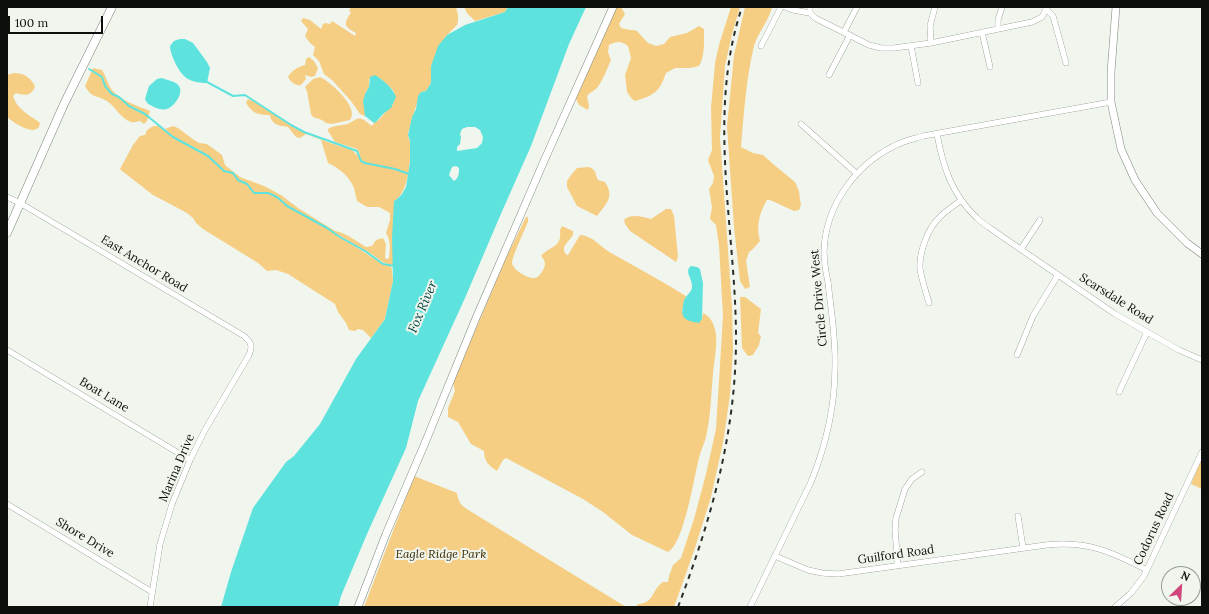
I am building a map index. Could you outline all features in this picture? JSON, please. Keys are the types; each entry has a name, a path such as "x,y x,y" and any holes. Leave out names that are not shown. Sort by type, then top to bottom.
{"main road":[{"path":"7,233 64,104 112,7"}],"street":[{"path":"358,607 386,534 476,318 613,7"},
{"path":"762,46 781,7"},
{"path":"786,7 793,10 810,10 814,18 869,45 881,48 894,48 931,43 1032,22 1042,17 1047,8 1053,16 1066,63"},
{"path":"829,75 857,7"},
{"path":"931,43 930,26 935,7"},
{"path":"998,29 998,20 1002,7"},
{"path":"1116,7 1111,72 1111,102 1121,149 1135,180 1157,213 1187,243 1202,254"},
{"path":"982,32 990,67"},
{"path":"911,46 918,84"},
{"name":"Circle Drive West","path":"750,607 811,482 819,463 827,436 832,412 836,366 824,253 825,239 828,223 833,210 840,196 856,173 877,156 894,146 923,136 1111,102"},
{"path":"801,124 856,173"},
{"name":"Scarsdale Road","path":"937,134 946,172 961,200 978,219 1115,314 1179,350 1202,360"},
{"name":"East Anchor Road","path":"7,197 20,203 244,336 250,342 252,347"},
{"path":"930,303 920,269 921,256 926,238 931,227 938,218 961,200"},
{"path":"1021,249 1040,220"},
{"path":"1017,355 1033,316 1058,275"},
{"path":"1119,392 1147,332"},
{"name":"Marina Drive","path":"150,607 160,544 172,504 190,460 205,430 248,357 252,347"},
{"name":"Boat Lane","path":"7,350 190,460"},
{"name":"Codorus Road","path":"1115,607 1135,589 1148,570 1202,452"},
{"path":"898,565 895,530 896,518 905,490 912,479 922,472"},
{"name":"Shore Drive","path":"7,504 152,592"},
{"path":"1018,516 1023,548"},
{"name":"Guilford Road","path":"775,556 808,570 838,574 1023,548 1062,544 1087,546 1102,550 1148,570"}],"green space":[{"path":"351,7 456,7 458,15 457,25 447,35 431,66 431,83 426,91 421,92 408,132 410,150 408,175 403,191 394,201 393,265 384,263 335,233 337,236 382,264 391,266 393,281 385,319 371,338 363,330 349,330 335,304 288,274 276,270 267,271 258,263 203,229 187,213 153,195 120,169 133,145 140,136 145,135 147,130 153,126 158,126 176,140 181,141 201,152 174,137 165,129 173,126 199,143 207,144 222,155 225,165 240,177 264,186 281,195 298,208 335,231 347,235 366,247 372,246 376,240 383,238 386,244 385,257 386,259 389,258 390,248 386,233 390,220 390,213 379,207 367,207 357,201 354,188 350,180 340,170 328,163 321,140 306,134 300,138 296,137 288,127 274,123 270,115 254,112 246,103 248,99 265,108 300,131 352,150 357,155 360,154 357,149 335,142 328,129 335,126 344,125 356,119 362,119 372,126 381,118 389,106 395,95 393,90 380,78 369,79 369,87 365,94 365,116 360,114 351,101 332,80 324,74 319,61 313,55 315,47 305,36 308,29 301,21 303,18 310,20 321,29 323,24 330,24 332,21 355,36 356,33 346,24 351,12 349,11"},
{"path":"464,7 508,7 505,12 475,21 467,13"},
{"path":"621,7 625,14 619,24 621,28 637,31 648,43 656,46 664,44 670,37 687,33 699,26 704,29 704,48 701,62 699,66 690,68 675,68 666,73 661,85 655,92 647,97 635,101 627,92 625,75 631,58 628,46 619,42 609,45 608,52 611,60 597,88 587,96 589,106 588,110 579,105 576,99 615,8"},
{"path":"731,7 740,7 725,66 720,137 732,307 733,350 730,395 723,443 711,497 674,607 636,607 638,604 650,599 659,585 663,582 668,582 673,565 681,558 694,519 716,429 723,316 719,245 716,225 710,219 712,207 709,189 713,183 714,176 708,160 712,150 711,108 715,63"},
{"path":"745,7 772,7 771,12 758,36 751,58 744,109 741,147 753,153 763,155 795,182 799,191 801,205 799,210 794,211 767,200 759,220 758,231 760,241 749,252 746,261 750,287 745,289 740,281 734,227 727,126 734,55"},
{"path":"309,57 314,61 318,68 315,76 311,77 305,75 306,79 301,85 295,84 288,77 295,69 305,65 306,59"},
{"path":"93,68 102,70 111,88 116,94 130,103 150,111 147,121 144,124 140,121 132,122 127,120 121,116 107,101 94,96 87,90 85,86"},
{"path":"14,73 26,76 35,86 32,92 28,94 22,95 16,93 13,96 21,109 40,123 38,128 35,130 25,128 7,117 7,75"},
{"path":"320,77 331,84 348,102 352,115 350,120 332,124 313,117 305,87 313,79"},
{"path":"589,167 595,171 598,180 605,182 609,192 608,200 597,216 577,206 567,187 567,181 577,168"},
{"path":"666,209 671,209 674,216 678,257 676,262 630,231 624,220 634,216 651,219"},
{"path":"526,217 528,217 528,222 516,249 512,263 521,274 532,278 537,278 540,275 545,264 541,256 558,243 562,226 573,231 573,235 564,247 567,255 580,235 589,237 607,251 686,296 682,312 702,319 703,313 706,314 714,325 716,345 710,411 706,435 699,458 684,524 674,546 668,552 632,535 603,512 583,499 506,458 503,460 497,471 488,463 485,458 484,451 471,444 458,422 448,417 448,408 455,391 453,383 506,258"},
{"path":"740,297 745,297 761,309 758,333 761,336 759,345 753,355 748,356 742,348"},
{"path":"1202,458 1202,489 1191,484"},
{"name":"Eagle Ridge Park","path":"414,476 457,493 462,506 626,607 364,607"}],"water":[{"name":"Fox River","path":"508,7 586,7 569,44 531,146 465,298 418,401 406,448 367,534 341,596 338,607 221,607 231,572 253,508 286,462 294,456 320,424 356,359 385,319 393,281 392,238 394,201 402,194 406,187 410,162 410,141 408,135 412,117 416,109 418,96 421,92 426,91 431,83 431,66 438,46 447,35 465,25 505,12","holes":["467,127 475,127 480,130 483,137 482,143 477,148 457,151 457,147 460,144 460,134 462,129","456,166 459,168 459,174 454,181 449,175 452,167"]},
{"path":"185,39 193,43 207,62 210,68 207,83 190,80 185,77 179,69 170,50 170,46 174,41"},
{"path":"375,75 390,87 396,97 391,108 374,123 365,116 363,101 369,87 370,77"},
{"path":"162,78 176,83 179,86 180,92 178,99 170,108 159,109 151,106 145,99 149,86 157,79"},
{"path":"691,266 700,269 703,283 702,319 699,323 685,319 682,310 684,300 692,288 692,283 688,272"}],"waterway":[{"path":"89,69 102,77 105,86 112,94 119,97 129,106 145,114 173,137 208,156 224,171 233,173 238,180 247,184 254,193 268,193 277,197 287,206 327,228 365,251 383,264 395,266"},
{"path":"207,82 233,96 245,95 304,132 357,151 361,161 365,163 395,169 409,174"}],"railway":[{"path":"678,607 711,509 732,408 736,339 735,297 724,130 726,89 731,48 742,7"}]}
